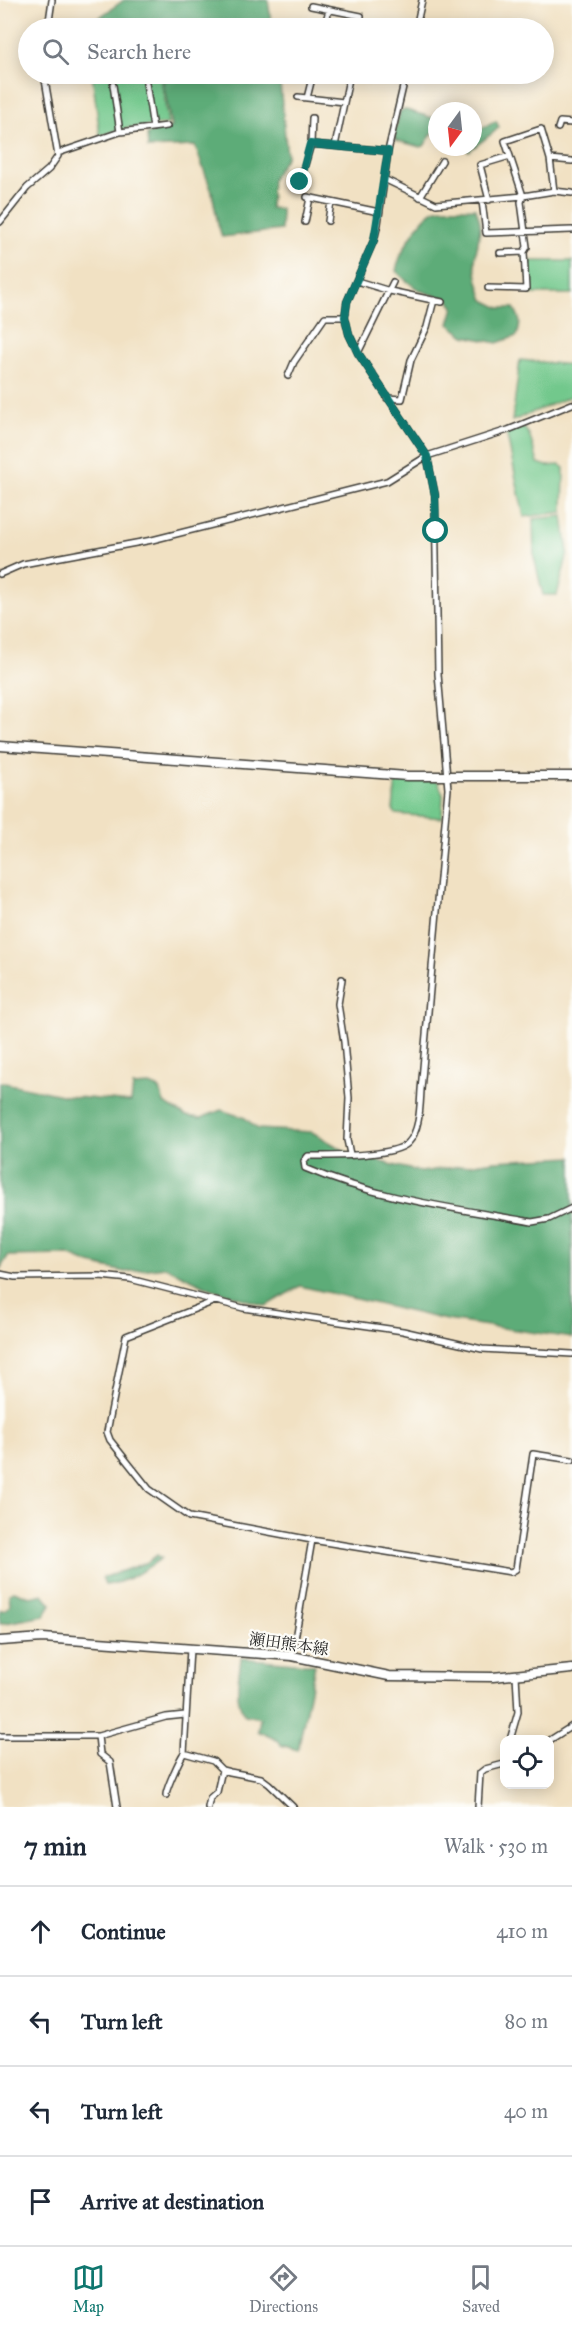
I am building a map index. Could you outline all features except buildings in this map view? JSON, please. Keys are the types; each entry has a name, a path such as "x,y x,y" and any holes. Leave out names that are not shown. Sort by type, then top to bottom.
{"main road":[{"path":"0,747 407,776 572,776"},
{"name":"瀬田熊本線","path":"0,1641 43,1638 292,1656 389,1676 426,1678 516,1676 572,1669"}],"street":[{"path":"49,18 52,0"},
{"path":"418,18 422,0"},
{"path":"311,6 361,16 361,18"},
{"path":"327,18 329,10"},
{"path":"0,222 27,188 49,169 58,153 46,84"},
{"path":"146,84 153,128"},
{"path":"307,98 310,84"},
{"path":"335,146 348,84"},
{"path":"403,84 388,151 374,240 347,302 345,317 349,334 358,353 427,456 435,495 438,674 447,775 446,814 419,1113 413,1136 401,1148 380,1153 308,1156 304,1161 305,1168 334,1181 390,1196 532,1222 549,1219 572,1208"},
{"path":"113,85 120,132"},
{"path":"298,97 344,102"},
{"path":"300,182 310,144 312,118"},
{"path":"558,128 560,122 572,123"},
{"path":"58,153 120,132 167,126"},
{"path":"488,288 526,289 524,252 527,247 521,202 523,196 505,141 541,129 550,159 554,191"},
{"path":"310,144 388,151"},
{"path":"489,200 480,165 510,156"},
{"path":"550,159 572,161"},
{"path":"420,197 442,161"},
{"path":"384,179 436,204 482,201 554,191 572,193"},
{"path":"305,222 308,197 379,212"},
{"path":"482,201 486,233 572,230"},
{"path":"328,221 331,202"},
{"path":"500,253 524,252"},
{"path":"357,281 442,302"},
{"path":"358,353 393,282"},
{"path":"387,398 402,399 411,360 427,327 434,300"},
{"path":"288,376 294,362 325,317 345,317"},
{"path":"0,574 23,564 152,540 348,493 387,481 427,456 508,430 572,404"},
{"path":"342,980 338,1004 349,1098 347,1140 350,1154"},
{"path":"0,1274 15,1277 100,1276 130,1279 243,1308 403,1331 482,1348 572,1354"},
{"path":"215,1301 126,1336 107,1432 110,1440 149,1489 189,1517 312,1540 511,1572 516,1569 534,1454 572,1460"},
{"path":"292,1656 312,1540"},
{"path":"166,1796 166,1789 184,1753 190,1649"},
{"path":"511,1735 518,1712 516,1676"},
{"path":"0,1736 98,1736 166,1717 185,1715"},
{"path":"554,1737 572,1726"},
{"path":"98,1736 100,1754 110,1762 117,1807"},
{"path":"184,1753 213,1761 222,1770 261,1778 292,1807"},
{"path":"478,1807 480,1773 485,1769 500,1765"},
{"path":"208,1807 210,1798 217,1792 222,1770"}],"green space":[{"path":"124,0 268,0 271,18 98,18"},
{"path":"93,84 162,84 168,124 120,129 100,136"},
{"path":"164,84 280,84 287,156 272,179 270,208 281,209 281,230 222,237 212,192 195,146 148,148 147,134 171,127"},
{"path":"406,110 428,116 428,140 424,146 395,140 394,135 400,111"},
{"path":"496,121 499,127 482,141 482,128"},
{"path":"441,208 475,208 480,229 475,264 484,300 500,308 514,308 520,322 517,336 497,343 465,336 449,324 454,307 447,298 419,290 396,271 411,236 431,212"},
{"path":"529,261 572,261 572,294 530,294"},
{"path":"520,360 572,365 572,396 512,421"},
{"path":"523,427 529,434 538,463 547,466 560,465 564,468 563,512 524,517 506,431"},
{"path":"563,516 568,553 557,595 543,595 534,557 533,519"},
{"path":"396,779 438,781 443,795 442,818 396,814 393,810"},
{"path":"0,1082 66,1096 131,1102 133,1086 150,1085 160,1089 164,1103 186,1116 201,1118 221,1110 245,1118 258,1129 312,1132 350,1154 421,1172 494,1161 572,1157 572,1338 446,1320 300,1286 266,1306 212,1289 165,1267 125,1272 90,1264 68,1255 8,1256 0,1269"},
{"path":"157,1555 162,1558 142,1571 128,1579 105,1585 102,1578 148,1562"},
{"path":"14,1591 30,1597 43,1594 51,1604 44,1616 0,1624 0,1610 5,1610 10,1605 9,1593"},
{"path":"241,1658 315,1665 298,1750 281,1745 279,1741 258,1731 260,1718 245,1715 241,1709 238,1680"}],"route":[{"path":"300,182 310,144 388,151 374,240 347,302 345,317 349,334 358,353 427,456 435,495 436,531"}]}
